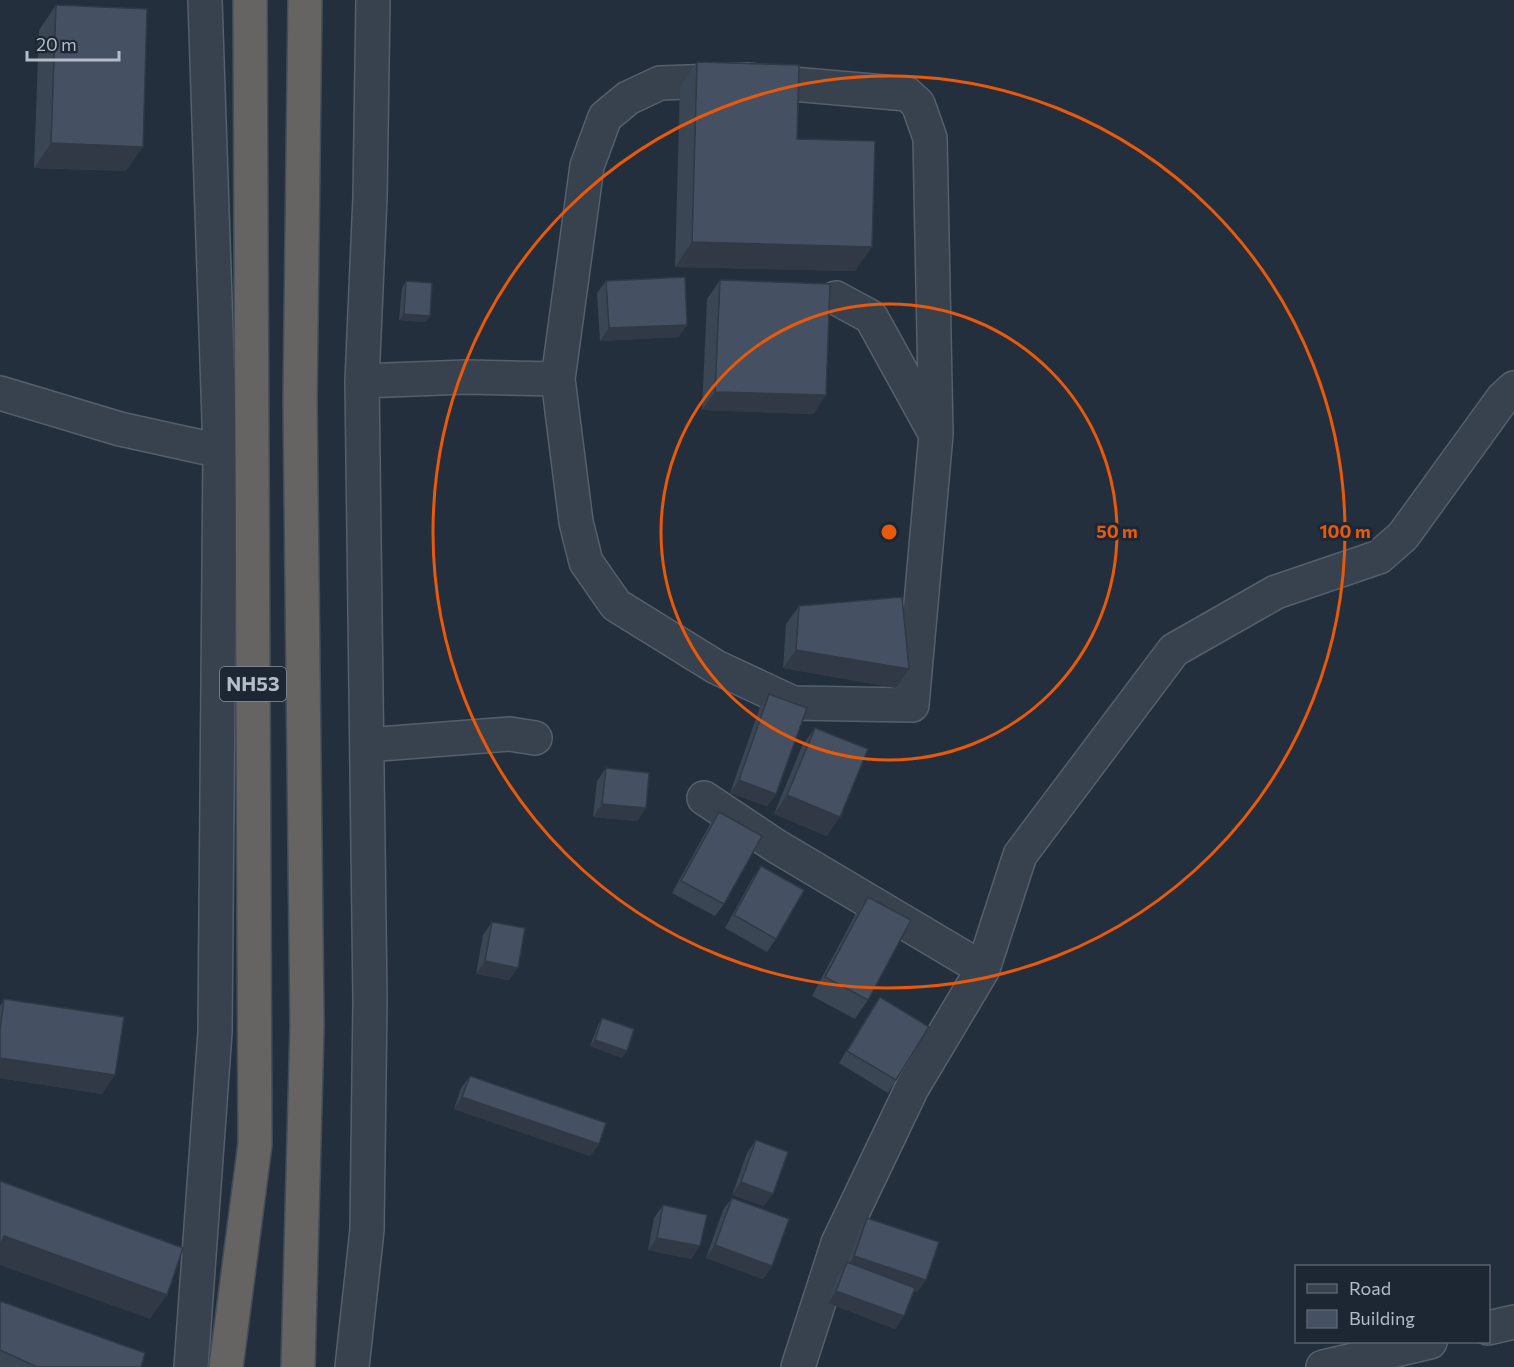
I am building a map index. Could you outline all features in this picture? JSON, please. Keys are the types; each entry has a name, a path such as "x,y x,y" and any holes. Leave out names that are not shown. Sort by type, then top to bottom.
{"highway":[{"name":"NH53","path":"226,1367 255,1144 250,0"},
{"name":"NH53","path":"298,1367 307,1026 300,402 305,0"}],"street":[{"path":"190,1367 199,1280 215,1032 220,451 205,0"},
{"path":"352,1367 367,1219 370,1001 362,381 370,197 373,0"},
{"path":"746,80 907,94 918,104 930,138 936,434 912,705 793,704 717,667 616,605 586,562 576,522 558,379 586,166 605,117 628,98 660,83 746,80"},
{"path":"836,298 871,317 936,434"},
{"path":"362,381 466,377 558,379"},
{"path":"798,1367 838,1243 912,1088 983,969 1020,855 1174,651 1276,592 1379,557 1403,536 1503,398 1514,388"},
{"path":"0,393 120,429 220,451"},
{"path":"367,745 510,734 536,738"},
{"path":"704,798 776,846 983,969"},
{"path":"167,1267 199,1280"},
{"path":"1490,1328 1514,1322"},
{"path":"1323,1367 1422,1343"}],"building":[{"path":"56,5 147,9 143,147 51,143"},
{"path":"697,62 799,65 797,139 875,141 872,247 692,242"},
{"path":"685,277 687,325 609,328 606,281"},
{"path":"720,280 830,284 826,395 715,392"},
{"path":"406,281 432,283 430,316 404,314"},
{"path":"902,597 909,669 796,650 799,606"},
{"path":"769,694 807,708 776,794 739,780"},
{"path":"815,728 868,749 840,817 787,795"},
{"path":"606,768 649,773 646,808 602,804"},
{"path":"719,812 762,836 724,904 681,881"},
{"path":"761,866 804,890 776,939 734,915"},
{"path":"868,897 911,920 868,1000 825,977"},
{"path":"492,922 525,928 518,968 485,961"},
{"path":"880,997 929,1027 896,1080 847,1051"},
{"path":"4,999 124,1017 115,1075 0,1058 0,1030"},
{"path":"602,1018 634,1029 627,1051 595,1040"},
{"path":"470,1076 606,1123 599,1144 462,1097"},
{"path":"756,1140 788,1152 773,1194 741,1182"},
{"path":"0,1181 183,1248 167,1295 4,1236 0,1246"},
{"path":"732,1198 789,1219 772,1266 715,1245"},
{"path":"663,1205 707,1215 700,1246 657,1238"},
{"path":"867,1218 939,1242 926,1280 854,1256"},
{"path":"847,1262 915,1288 904,1316 836,1291"},
{"path":"0,1301 145,1353 141,1367 37,1367 0,1350"}]}
